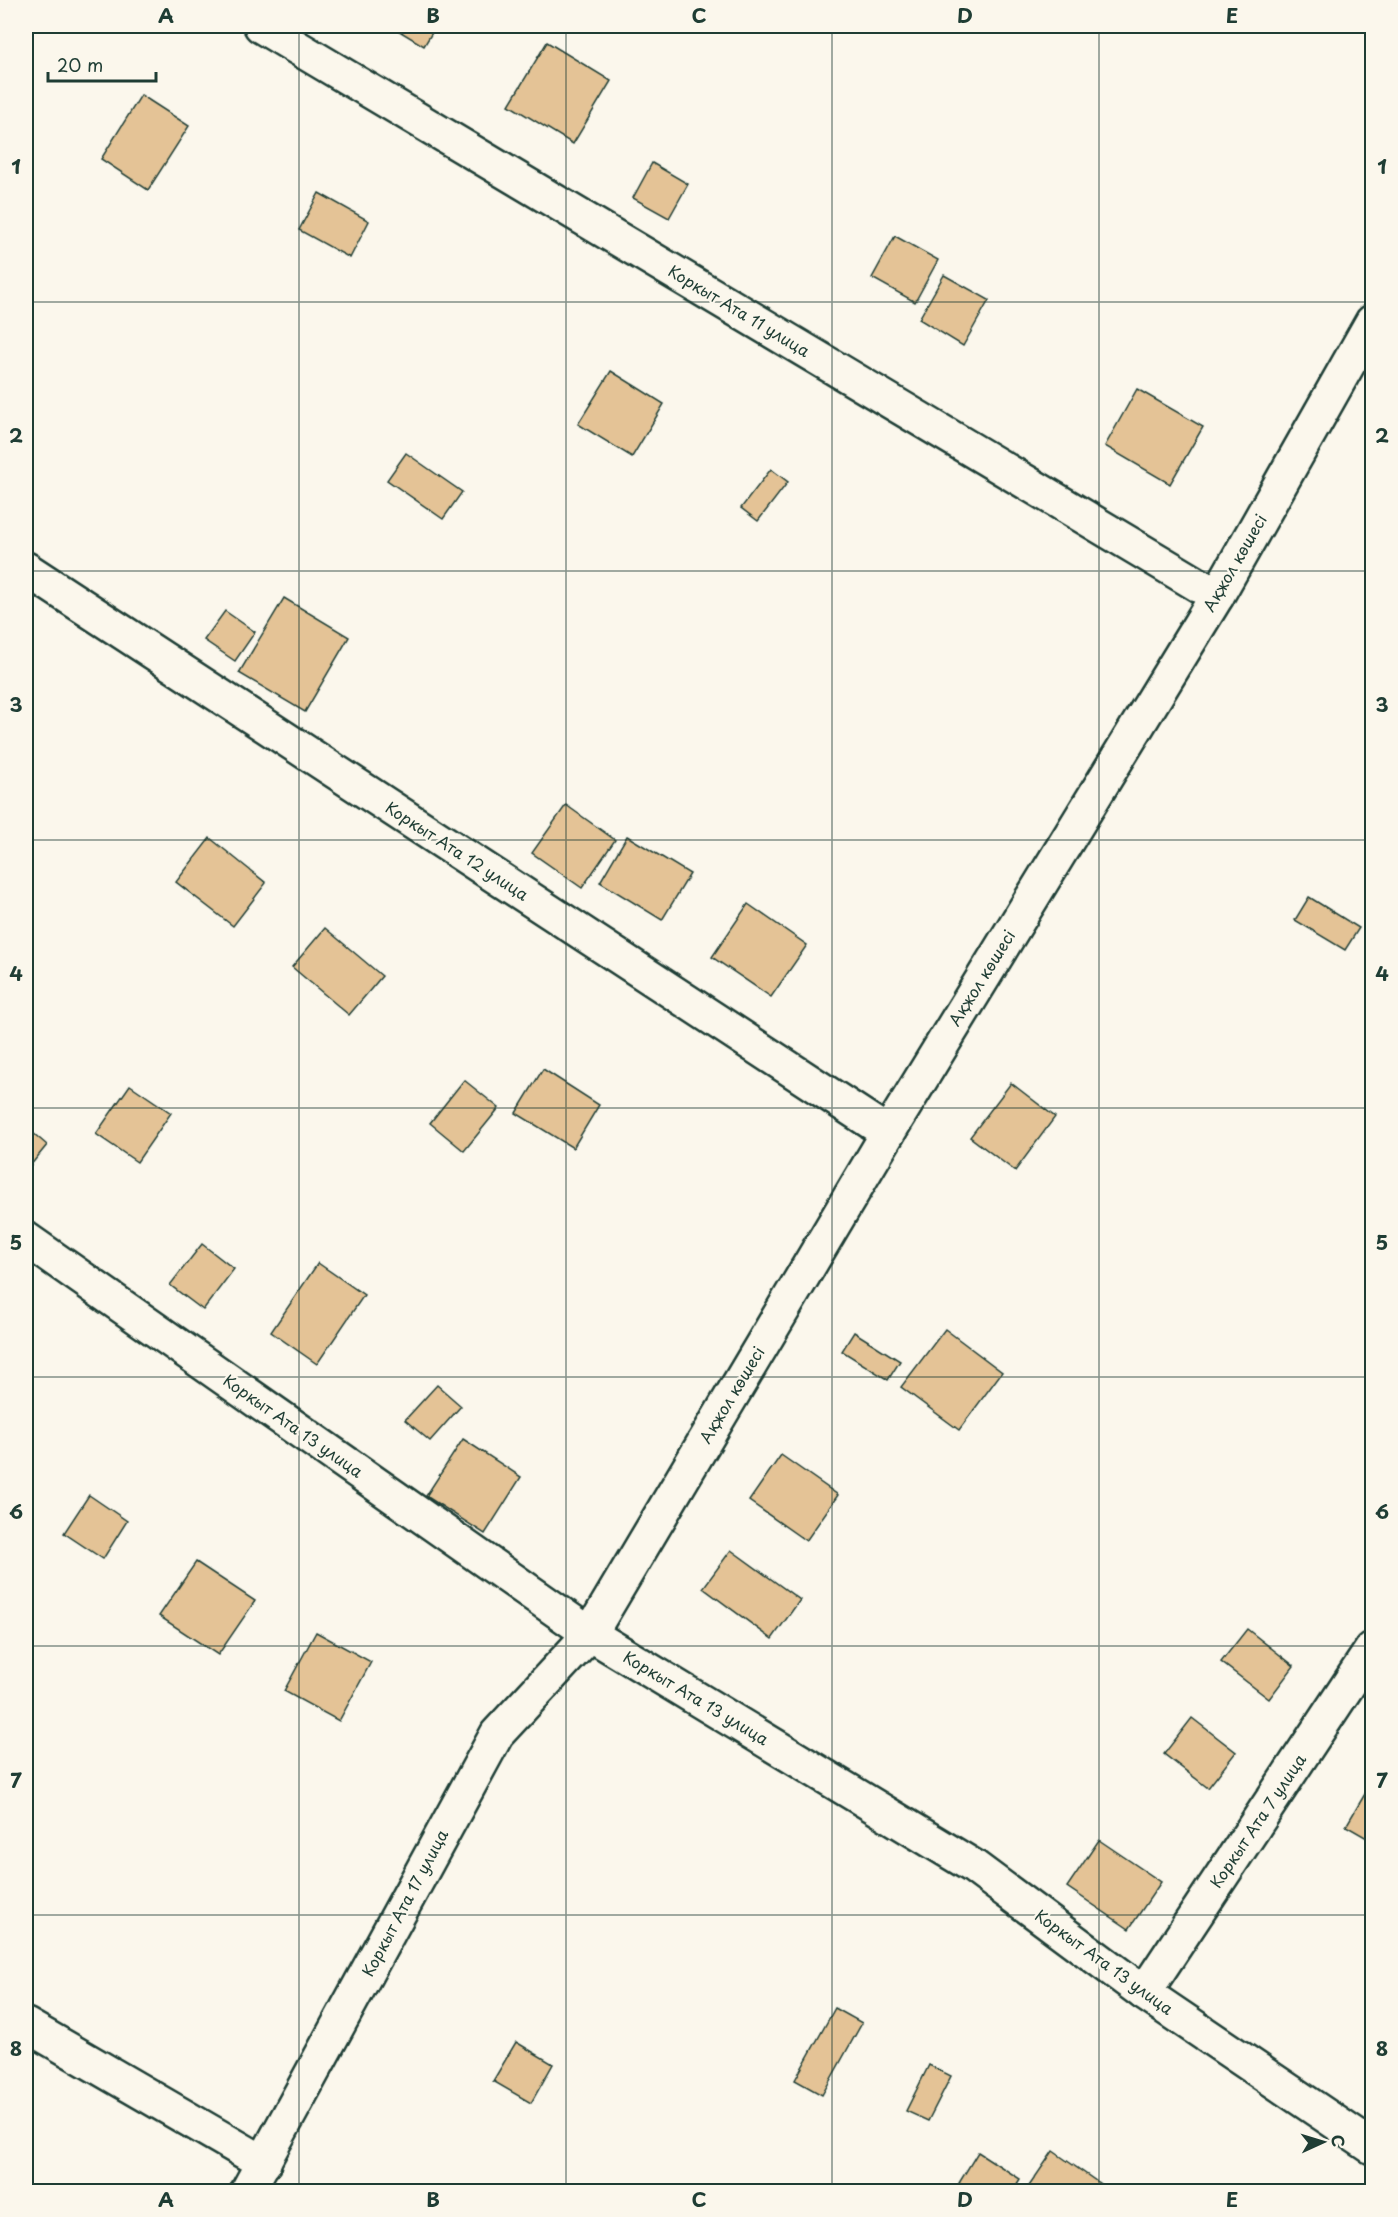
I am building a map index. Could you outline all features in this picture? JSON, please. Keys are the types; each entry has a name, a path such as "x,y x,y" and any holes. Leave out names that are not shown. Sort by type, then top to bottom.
{"street":[{"name":"Коркыт Ата 11 улица","path":"261,26 1217,596"},
{"name":"Ақжол көшесі","path":"590,1634 888,1133 1217,596 1372,322"},
{"name":"Коркыт Ата 12 улица","path":"26,569 888,1133"},
{"name":"Коркыт Ата 13 улица","path":"26,1239 590,1634 973,1866 1144,1993 1372,2147"},
{"name":"Коркыт Ата 17 улица","path":"247,2192 497,1734 590,1634"},
{"name":"Коркыт Ата 7 улица","path":"1144,1993 1372,1649"},
{"path":"26,2025 264,2163"}],"building":[{"path":"391,26 436,26 424,46"},
{"path":"547,42 611,81 573,144 509,105"},
{"path":"141,95 189,126 148,190 101,159"},
{"path":"652,163 688,184 669,218 633,198"},
{"path":"319,193 369,221 350,258 299,230"},
{"path":"895,236 938,260 915,302 872,278"},
{"path":"944,275 989,300 963,346 919,319"},
{"path":"611,371 664,404 632,457 578,424"},
{"path":"1137,389 1203,427 1170,484 1105,446"},
{"path":"406,453 462,492 443,519 387,480"},
{"path":"771,469 788,482 758,521 741,508"},
{"path":"284,598 349,637 305,712 239,673"},
{"path":"225,611 255,632 235,661 204,640"},
{"path":"566,805 615,840 582,888 532,853"},
{"path":"627,836 690,874 662,920 600,882"},
{"path":"210,838 266,883 233,926 176,882"},
{"path":"1309,897 1359,928 1345,950 1295,920"},
{"path":"748,904 807,945 771,997 712,957"},
{"path":"325,928 382,976 349,1015 292,967"},
{"path":"543,1069 599,1105 573,1148 516,1113"},
{"path":"464,1080 499,1108 464,1151 430,1123"},
{"path":"1011,1083 1055,1117 1015,1171 970,1137"},
{"path":"130,1085 171,1113 137,1162 96,1134"},
{"path":"26,1127 47,1145 26,1171"},
{"path":"202,1244 234,1269 203,1310 170,1285"},
{"path":"318,1263 364,1295 317,1364 271,1332"},
{"path":"945,1329 1002,1372 959,1430 901,1387"},
{"path":"854,1332 900,1361 888,1380 842,1351"},
{"path":"437,1385 461,1406 430,1441 405,1420"},
{"path":"463,1439 521,1477 485,1534 426,1496"},
{"path":"781,1455 838,1495 806,1541 749,1501"},
{"path":"89,1495 127,1521 103,1559 64,1533"},
{"path":"731,1550 800,1600 772,1639 703,1588"},
{"path":"196,1562 255,1601 218,1655 159,1616"},
{"path":"1247,1629 1294,1666 1269,1699 1221,1662"},
{"path":"316,1632 371,1662 339,1721 284,1691"},
{"path":"1192,1718 1236,1752 1208,1788 1164,1754"},
{"path":"1372,1782 1372,1841 1346,1826"},
{"path":"1099,1840 1161,1882 1129,1929 1067,1887"},
{"path":"835,2008 862,2023 822,2095 795,2080"},
{"path":"516,2042 553,2064 531,2103 493,2081"},
{"path":"929,2065 951,2076 928,2121 906,2111"},
{"path":"1053,2151 1103,2186 1099,2192 1025,2192"},
{"path":"978,2152 1020,2179 1012,2192 972,2192 959,2183"}]}
